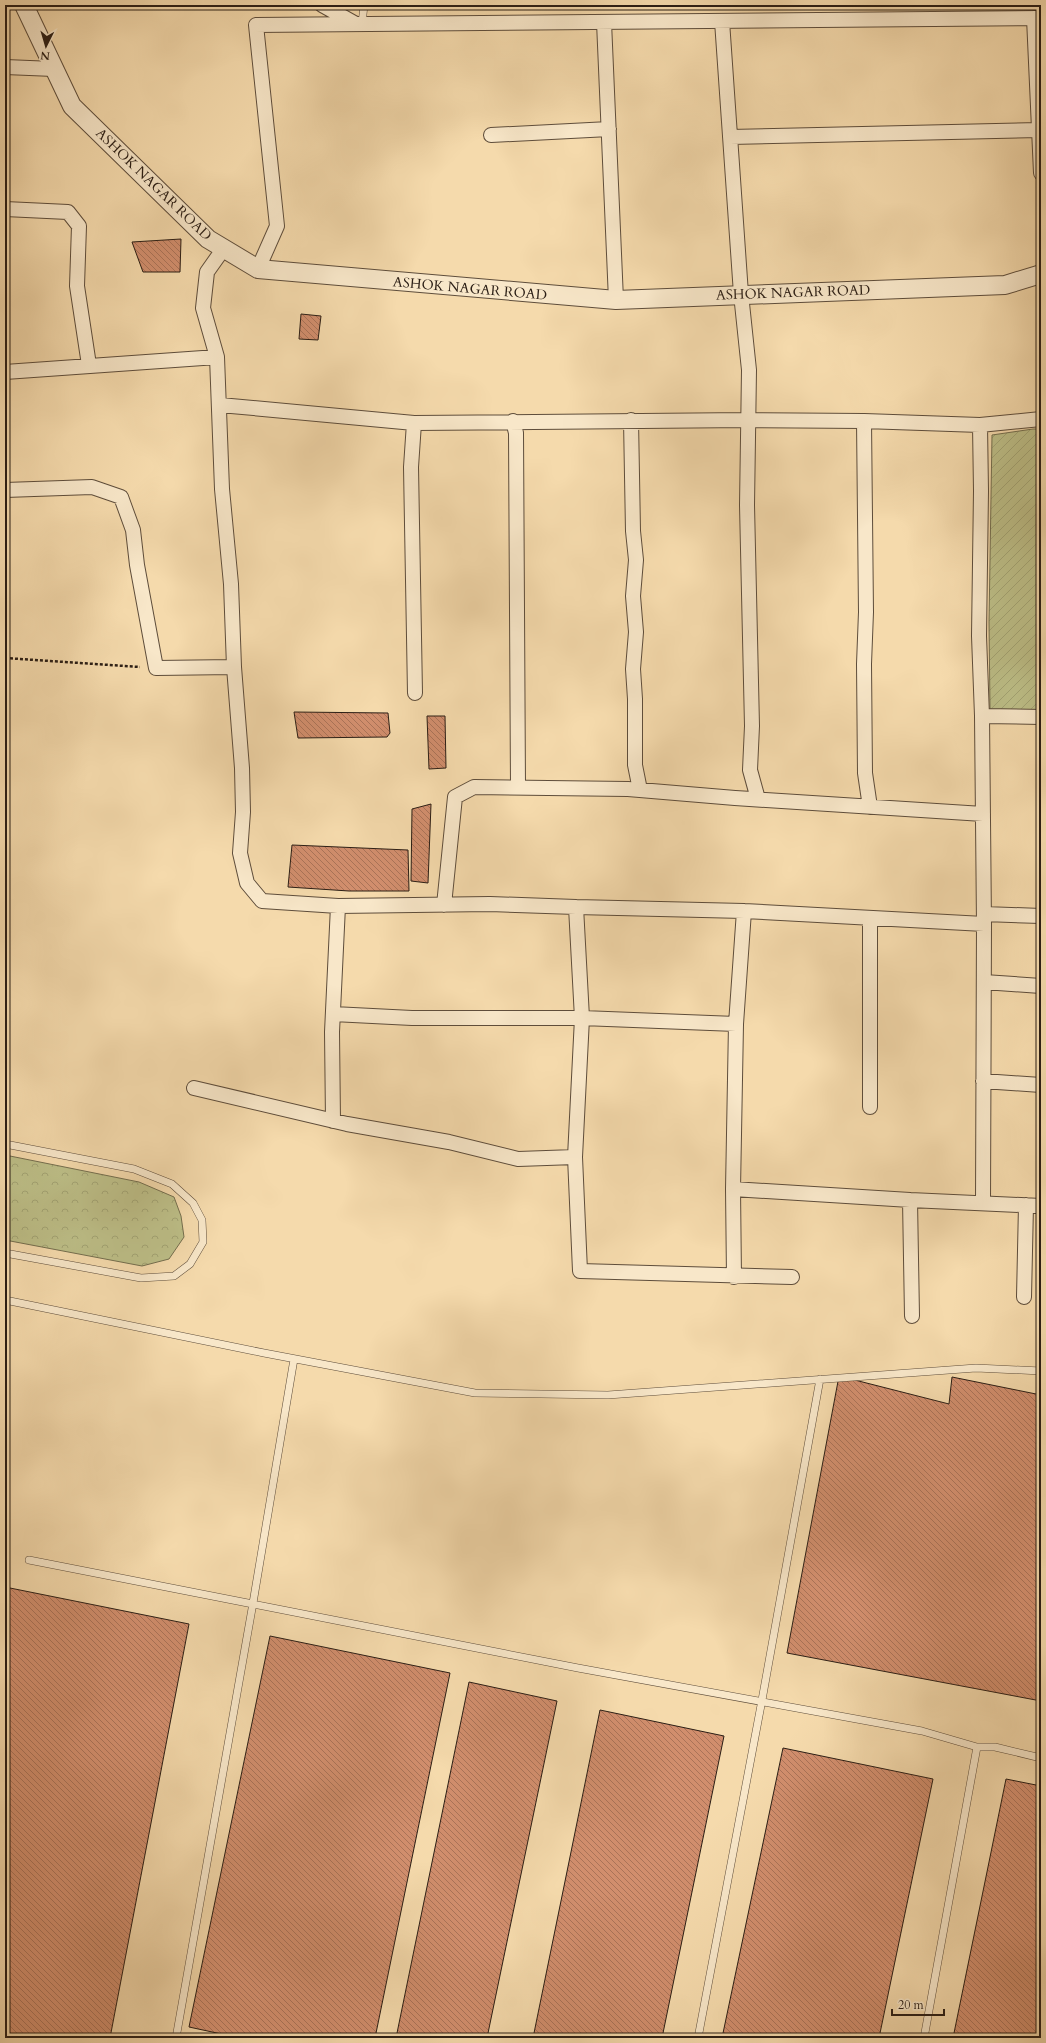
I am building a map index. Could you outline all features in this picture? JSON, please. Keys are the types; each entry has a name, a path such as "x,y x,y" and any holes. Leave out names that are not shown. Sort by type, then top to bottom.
{"street":[{"name":"ASHOK NAGAR ROAD","path":"24,5 72,106 208,239 258,269 616,300 1005,285 1041,274"},
{"path":"322,5 359,24"},
{"path":"258,269 277,226 256,25 1038,18 1041,173"},
{"path":"722,21 741,294 750,370 747,420 752,726 750,770 758,799"},
{"path":"604,22 616,300"},
{"path":"5,67 54,69"},
{"path":"491,135 609,129"},
{"path":"730,137 1039,130"},
{"path":"5,209 68,212 79,226 77,286 89,365"},
{"path":"224,248 208,272 204,308 217,357 222,489 231,584 234,667 242,768 243,812 240,853 247,882 262,901 338,906 490,904 744,911 870,918 984,919 1041,916"},
{"path":"5,372 217,357"},
{"path":"220,405 414,423 747,420 864,421 980,425 1041,419"},
{"path":"631,420 633,531 636,560 633,596 636,632 633,670 635,699 635,766 640,790"},
{"path":"864,421 866,612 864,664 865,773 870,807"},
{"path":"513,422 516,433 518,787"},
{"path":"414,423 411,466 415,693"},
{"path":"980,425 981,491 979,636 982,716 984,919 983,1203"},
{"path":"5,490 92,487 121,497 133,530 137,565 156,668 234,667"},
{"path":"982,716 1041,717"},
{"path":"444,905 455,797 474,787 640,790 983,814"},
{"path":"333,1121 332,1014 338,906"},
{"path":"576,907 582,1018 575,1157 580,1270 792,1278"},
{"path":"734,1277 733,1189 736,1024 744,911"},
{"path":"870,918 870,1107"},
{"path":"984,982 1041,986"},
{"path":"332,1014 412,1018 582,1018 736,1024"},
{"path":"983,1081 1041,1085"},
{"path":"194,1088 333,1121 449,1142 518,1158 575,1157"},
{"path":"733,1189 910,1200 1041,1206"},
{"path":"910,1200 912,1316"},
{"path":"1024,1297 1026,1205"}],"lane":[{"path":"359,24 364,5"},
{"path":"5,1144 134,1169 172,1184 193,1203 199,1214 202,1220 203,1242 190,1264 174,1276 141,1278 5,1253"},
{"path":"5,1300 294,1359 475,1393 608,1395 976,1368 1041,1371"},
{"path":"176,2038 254,1603 294,1359"},
{"path":"698,2038 762,1700 820,1380"},
{"path":"29,1560 254,1603 578,1668 762,1700 922,1731 977,1747 995,1747 1041,1758"},
{"path":"924,2038 977,1747"}],"path":[{"path":"5,658 156,668"}],"green space":[{"path":"1041,429 1041,710 990,710 989,622 992,435"},
{"path":"5,1155 139,1182 174,1197 181,1216 184,1237 169,1259 142,1266 5,1240"}],"building":[{"path":"181,239 180,272 143,272 132,242"},
{"path":"301,314 321,316 318,340 299,339"},
{"path":"294,712 388,713 390,733 387,737 298,738"},
{"path":"427,716 445,716 446,768 429,769"},
{"path":"431,804 428,883 411,881 412,809"},
{"path":"292,845 408,850 409,891 349,891 288,887"},
{"path":"839,1376 949,1404 952,1377 1041,1395 1041,1701 787,1653"},
{"path":"5,1587 189,1624 110,2038 5,2038"},
{"path":"270,1636 450,1673 375,2038 240,2038 189,2027"},
{"path":"469,1682 557,1701 487,2038 396,2038"},
{"path":"600,1710 724,1736 662,2038 533,2038"},
{"path":"783,1748 933,1779 879,2038 722,2038"},
{"path":"1006,1779 1041,1786 1041,2038 953,2038"}]}
